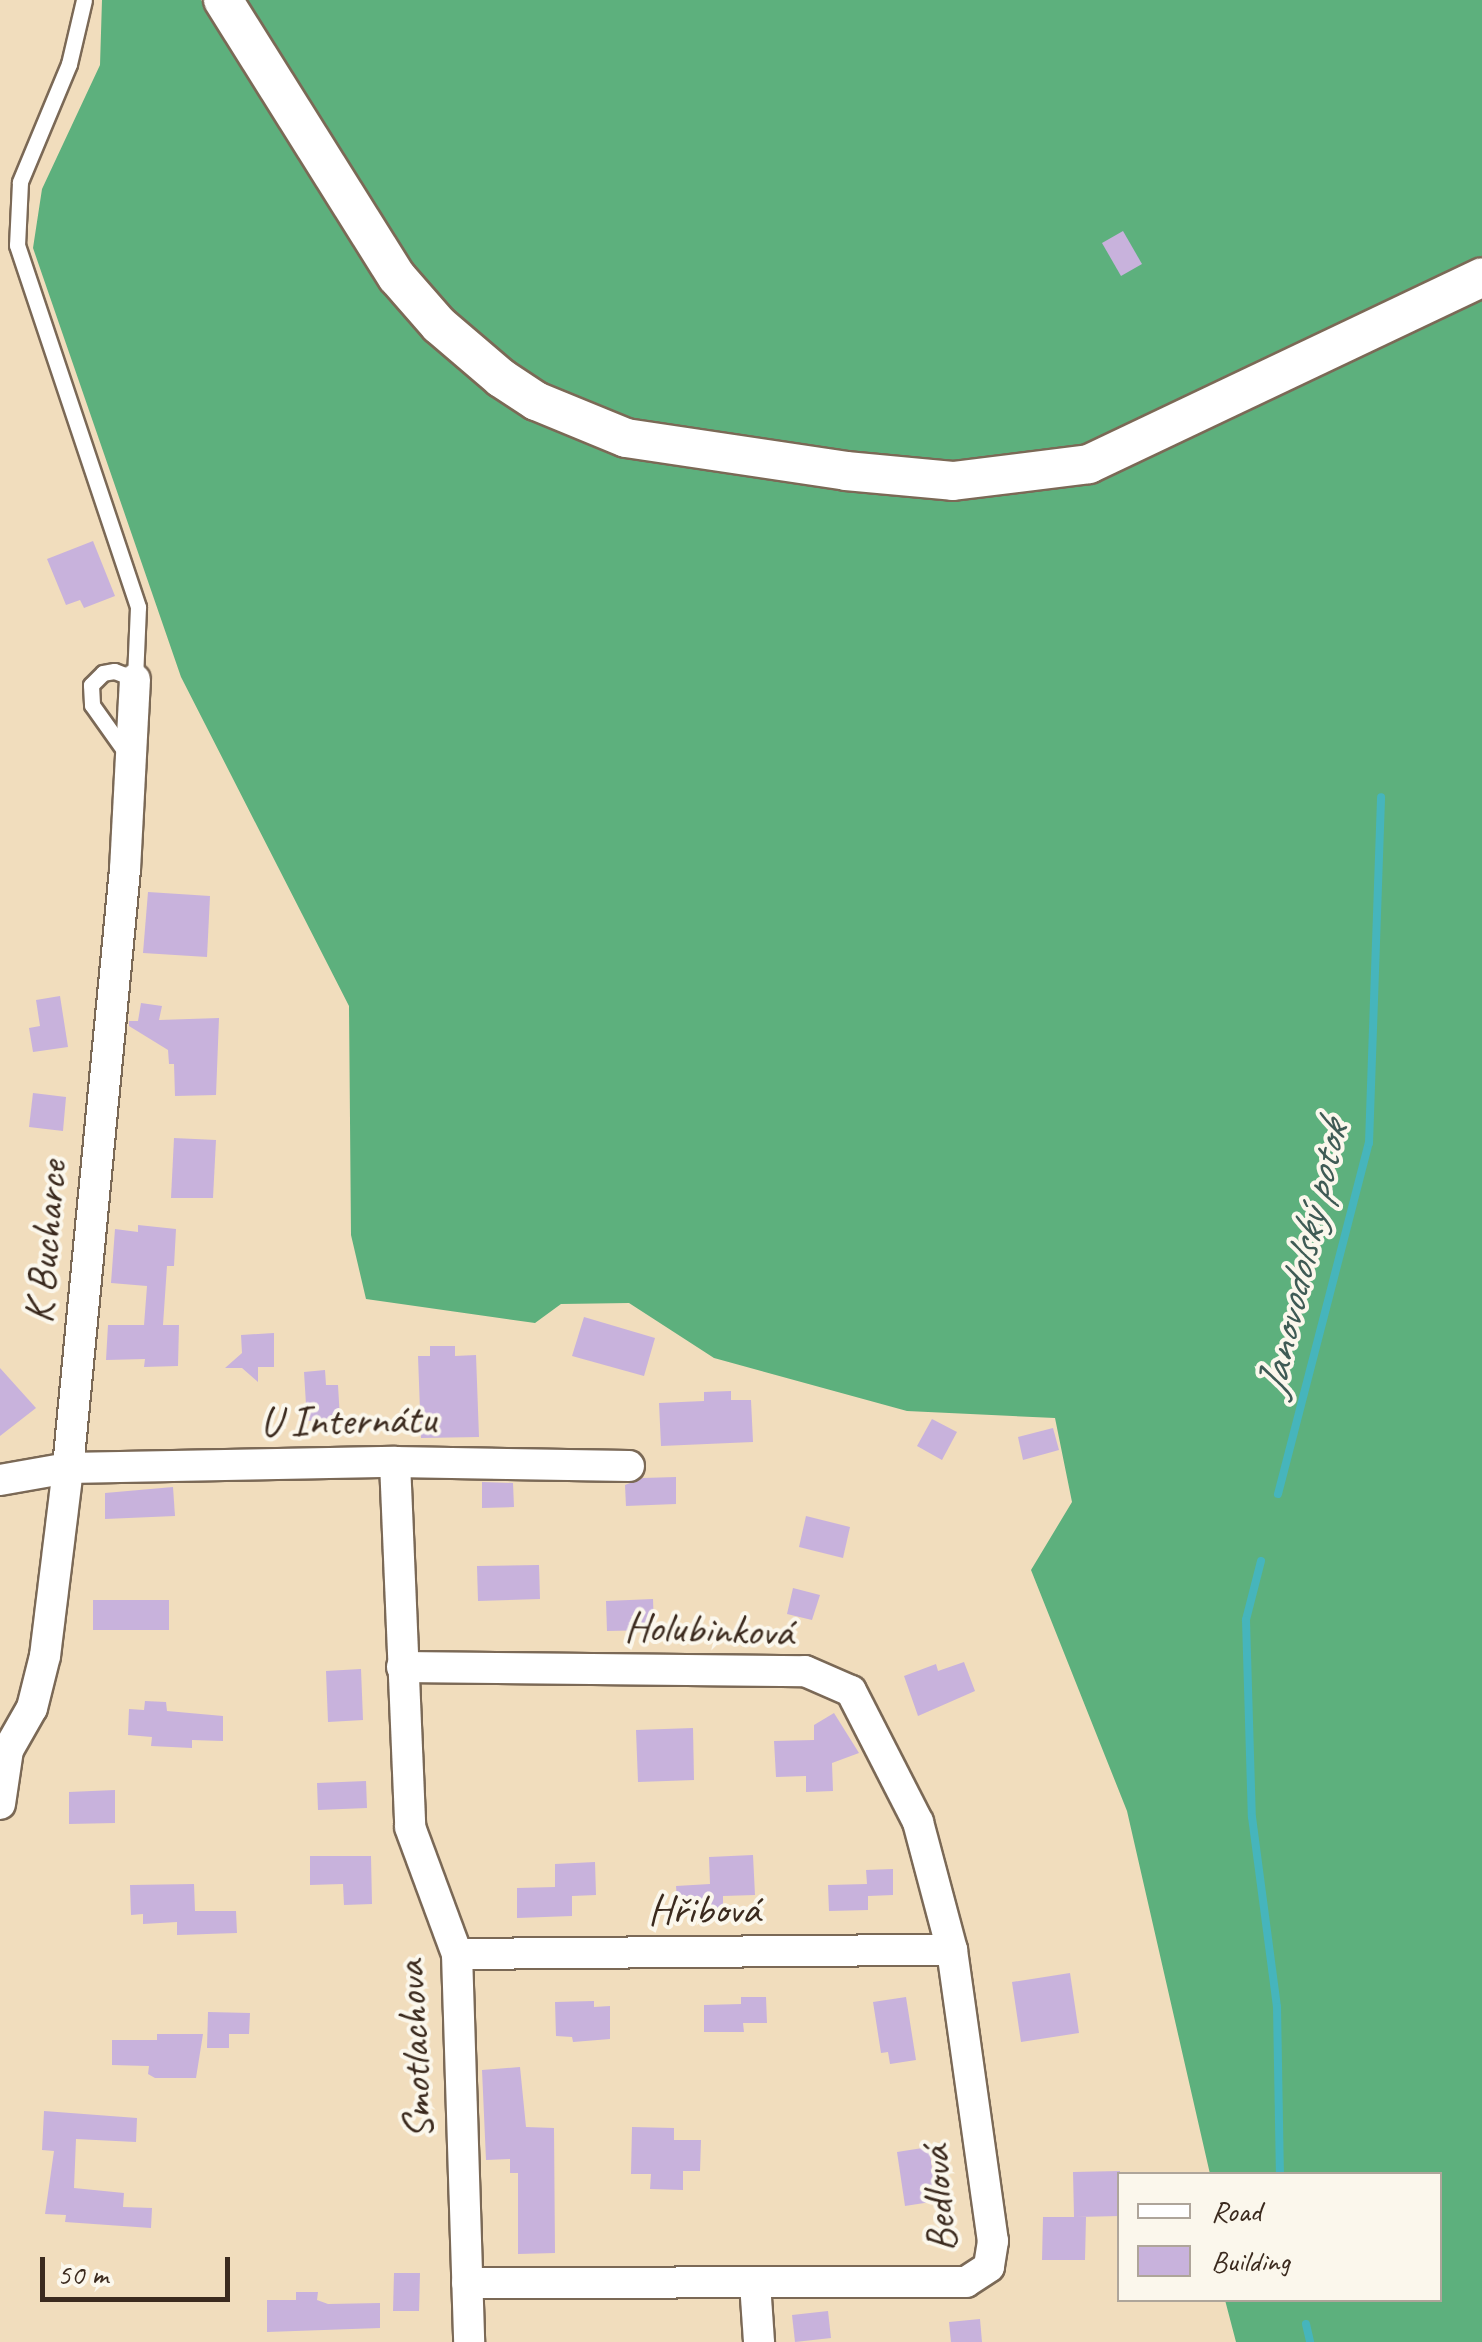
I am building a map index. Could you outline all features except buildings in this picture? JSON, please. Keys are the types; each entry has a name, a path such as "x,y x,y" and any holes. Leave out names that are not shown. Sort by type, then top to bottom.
{"street":[{"path":"223,0 398,278 464,349 524,394 585,424 626,438 953,481 1089,464 1482,277"},
{"name":"K Bucharce","path":"0,1804 4,1751 32,1708 45,1656 68,1468 125,870 135,680"},
{"name":"U Internátu","path":"0,1480 68,1468 395,1462 629,1466"},
{"name":"Smotlachova","path":"395,1462 410,1827 457,1954 469,2342"},
{"name":"Holubinková","path":"402,1668 805,1671 851,1691 918,1822 952,1950"},
{"name":"Hřibová","path":"457,1954 952,1950"},
{"name":"Bedlová","path":"468,2283 966,2282 990,2266 992,2241 952,1950"},
{"path":"754,2283 759,2342"}],"lane":[{"path":"84,0 70,64 20,182 17,245 138,607 135,680 114,670 102,673 91,686 92,705 131,758"}],"green space":[{"path":"102,0 201,0 382,289 426,338 490,394 527,417 622,457 844,489 952,500 1094,482 1482,297 1482,2342 1236,2342 1226,2302 1442,2302 1442,2172 1210,2172 1127,1811 1031,1570 1072,1502 1055,1418 907,1411 714,1358 629,1303 561,1304 535,1323 366,1299 351,1235 349,1006 181,677 33,248 42,189 100,65"},
{"path":"246,0 1482,0 1482,256 1083,445 953,461 849,451 631,420 546,384 513,363 453,312 412,266"}],"waterway":[{"name":"Janovodolský potok","path":"1278,1494 1369,1143 1381,797"},
{"name":"Janovodolský potok","path":"1261,1561 1246,1620 1252,1817 1277,2007 1280,2172"},
{"name":"Janovodolský potok","path":"1306,2324 1310,2342"}]}
